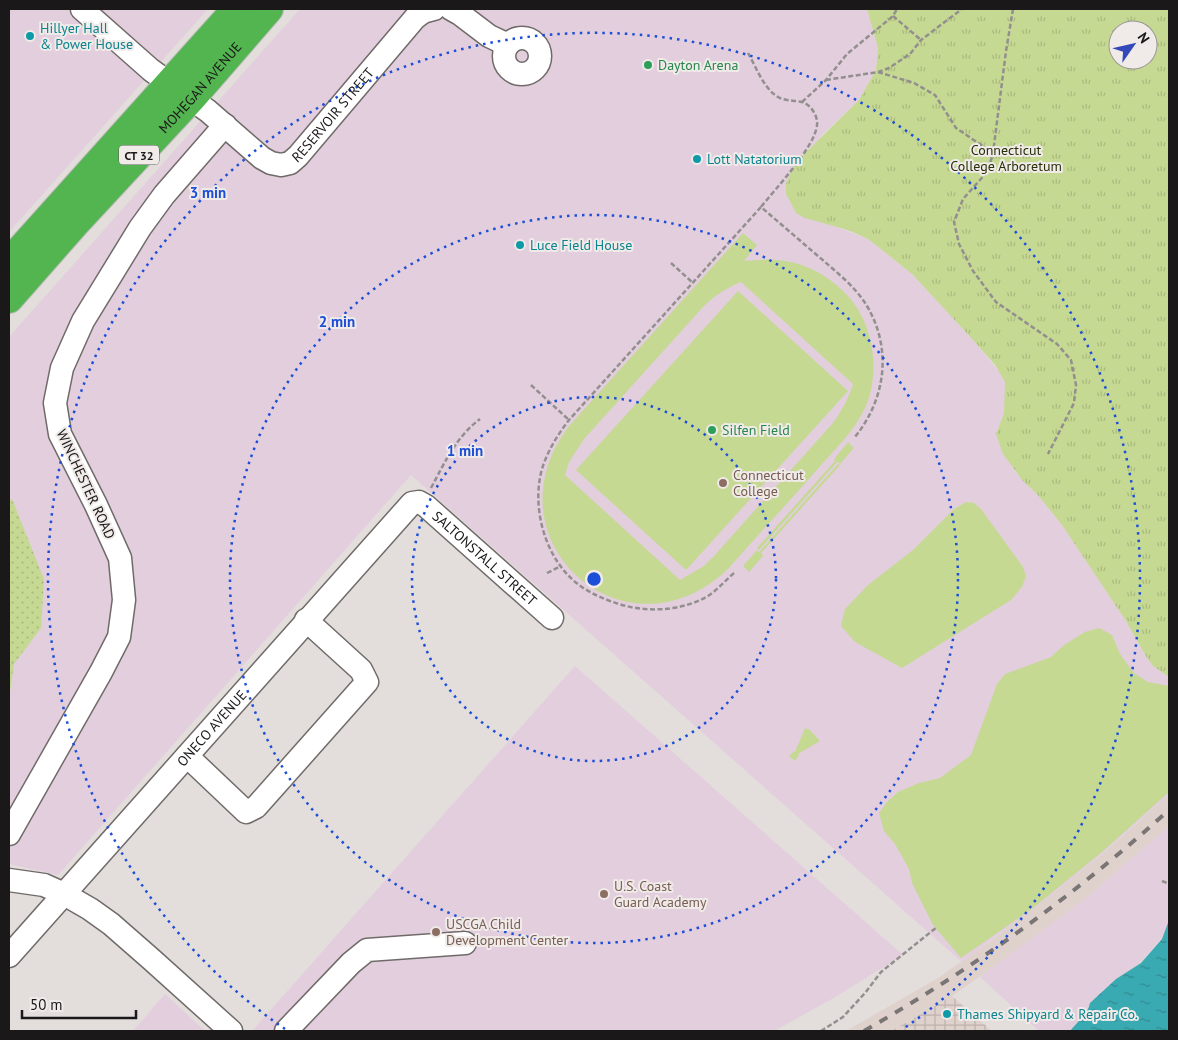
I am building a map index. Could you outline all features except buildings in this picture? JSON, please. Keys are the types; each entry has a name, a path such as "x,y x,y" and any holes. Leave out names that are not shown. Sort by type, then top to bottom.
{"highway":[{"name":"MOHEGAN AVENUE","path":"9,299 75,224 180,91 236,9"},
{"name":"MOHEGAN AVENUE","path":"9,262 180,91 268,9"}],"street":[{"name":"RESERVOIR STREET","path":"82,9 151,70 225,125 268,162 277,165 290,163 298,156 415,18 423,12 434,9"},
{"path":"451,9 489,36 508,45"},
{"name":"WINCHESTER ROAD","path":"9,834 119,637 124,600 120,558 60,434 56,403 62,368 82,321 140,228 164,195 225,125"},
{"name":"SALTONSTALL STREET","path":"419,502 552,618"},
{"name":"ONECO AVENUE","path":"9,956 409,505 419,502"},
{"path":"187,756 246,812 256,807 263,800 367,682 361,670 306,620"},
{"path":"9,880 44,884 90,909 111,924 231,1031"},
{"path":"286,1031 351,963 367,950 465,943"}],"path":[{"path":"802,102 826,80 847,54 893,16 897,9"},
{"path":"826,80 878,72 889,68 910,54 922,40 962,9"},
{"path":"1013,9 993,154 988,171 962,199 954,222 960,244 973,271 996,302 1057,344 1071,360 1076,385 1074,404 1048,454"},
{"path":"893,16 922,40"},
{"path":"734,573 708,596 685,605 656,610 632,609 607,600 588,591 568,575 561,566 546,536 540,516 538,492 544,464 555,440 569,420 761,207 804,152 815,134 817,123 815,114 810,106 802,102 778,98 768,88 748,53"},
{"path":"878,72 914,83 935,95 956,128 993,154"},
{"path":"761,207 850,284 867,306 878,332 883,362 881,389 873,411 865,425 854,438"},
{"path":"671,263 693,282"},
{"path":"531,385 569,420"},
{"path":"419,502 456,443 467,429 480,419"},
{"path":"547,573 561,566"},
{"path":"1162,881 1169,884"},
{"path":"821,1031 843,1017 881,972 937,927"}],"shaded area":[{"path":"9,9 208,9 9,232"},
{"name":"Connecticut College","path":"300,9 867,9 878,48 876,70 859,100 817,142 801,155 786,182 786,194 791,204 827,223 868,239 912,274 973,340 1000,373 1005,382 1006,392 1004,413 996,434 1015,472 1037,494 1062,525 1126,621 1153,666 1169,677 1169,795 1070,881 962,962 411,475 58,875 9,864 9,337"},
{"name":"U.S. Coast Guard Academy","path":"575,666 903,955 837,996 774,1031 252,1031"},
{"path":"1169,795 1169,826 1085,899 1005,959 952,996 891,1031 846,1031 938,978 991,941 1095,860"},
{"path":"1169,826 1169,920 1163,937 1138,965 1116,979 1091,1003 1084,1015 1070,1031 1039,1031 980,977 1085,899"},
{"path":"165,994 205,1031 133,1031"},
{"name":"Thames Shipyard & Repair Co.","path":"952,996 992,1031 891,1031"}],"green space":[{"name":"Connecticut College Arboretum","path":"867,9 1169,9 1169,677 1153,666 1147,658 1126,621 1062,525 1037,494 1022,480 1003,454 996,434 1004,413 1005,382 995,365 912,274 868,239 848,230 805,218 796,213 786,194 786,183 795,163 859,100 876,70 878,48"},
{"path":"743,233 757,245 744,261 787,261 800,264 824,276 847,295 856,307 869,334 872,349 873,379 865,408 855,425 836,449 728,569 688,596 648,604 610,597 578,577 554,547 543,510 547,469 569,426","holes":["741,282 853,384 844,405 832,424 714,556 704,566 680,580 565,475 569,462 584,439 703,307 720,293"]},
{"name":"Silfen Field","path":"738,291 848,391 686,570 576,470"},
{"path":"848,442 854,448 840,464 837,462 759,550 757,548 835,461 834,459"},
{"path":"838,464 840,465 761,553 763,556 749,572 743,566 757,550 759,552"},
{"path":"12,499 44,579 41,628 14,664 9,699 9,501"},
{"path":"966,502 974,503 981,509 1023,567 1026,576 1022,587 1011,600 902,668 855,642 841,626 845,609 868,585 913,550 954,509"},
{"path":"1099,628 1112,635 1120,654 1134,673 1148,682 1169,686 1169,792 1102,852 1033,908 961,958 933,925 912,883 909,869 895,844 884,831 879,813 898,792 919,783 940,778 971,755 997,684 1005,674 1051,657 1064,645 1085,632"},
{"path":"805,728 810,730 820,741 798,754 795,761 789,756 795,752"}],"water":[{"path":"1169,920 1169,1031 1070,1031 1085,1014 1090,1003 1116,979 1141,963 1162,939"}],"railway":[{"path":"864,1031 945,982 1022,929 1097,872 1169,810"}],"place":[{"name":"Hillyer Hall & Power House","path":"30,36"},
{"name":"Dayton Arena","path":"648,65"},
{"name":"Lott Natatorium","path":"697,159"},
{"name":"Luce Field House","path":"520,245"},
{"name":"Silfen Field","path":"712,430"},
{"name":"Connecticut College","path":"723,483"},
{"name":"U.S. Coast Guard Academy","path":"604,894"},
{"name":"USCGA Child Development Center","path":"436,932"},
{"name":"Thames Shipyard & Repair Co.","path":"947,1014"}]}
